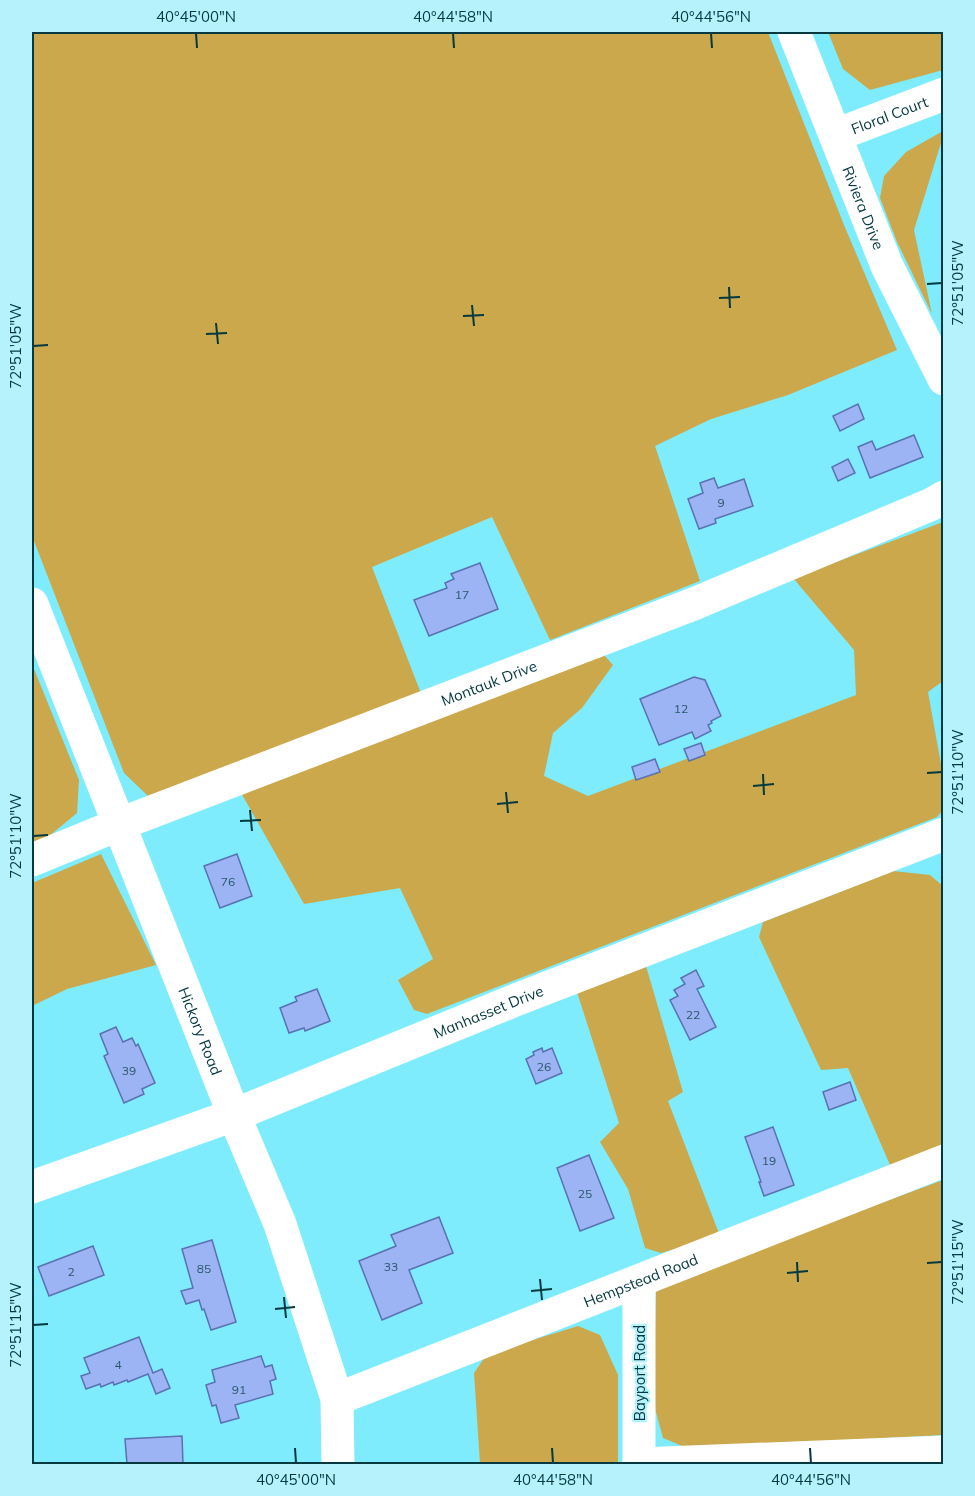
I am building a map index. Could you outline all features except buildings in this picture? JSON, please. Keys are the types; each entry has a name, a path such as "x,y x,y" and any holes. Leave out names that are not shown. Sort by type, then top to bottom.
{"street":[{"name":"Riviera Drive","path":"794,32 887,266 944,379"},
{"name":"Floral Court","path":"836,135 944,94"},
{"name":"Montauk Drive","path":"32,860 685,607 944,497"},
{"name":"Hickory Road","path":"32,604 234,1114 280,1224 337,1400 338,1464"},
{"name":"Manhasset Drive","path":"32,1188 234,1114 518,999 936,847"},
{"name":"Hempstead Road","path":"337,1400 944,1161"},
{"name":"Bayport Road","path":"639,1281 639,1464"},
{"path":"639,1464 944,1452"}],"shaded area":[{"path":"32,32 768,32 844,225 897,350 788,395 711,419 655,446 700,581 550,640 492,517 372,567 422,696 148,796 124,773 32,536"},
{"path":"828,32 943,32 943,70 870,90 843,69"},
{"path":"943,131 943,139 914,230 932,314 897,242 880,198 884,176 906,152"},
{"path":"943,522 943,681 928,692 943,775 943,810 937,817 427,1014 414,1010 398,980 433,959 400,888 304,904 240,791 604,655 613,665 582,708 553,733 544,776 588,796 856,695 854,650 793,578"},
{"path":"32,664 79,780 77,813 48,837 32,844"},
{"path":"101,854 156,965 67,989 32,1006 32,883"},
{"path":"893,871 930,875 943,886 943,1146 890,1165 848,1068 821,1070 759,937 763,922"},
{"path":"646,966 683,1092 668,1101 720,1236 661,1253 645,1248 628,1189 600,1142 619,1123 577,992"},
{"path":"943,1180 943,1435 687,1448 663,1438 653,1401 656,1292 674,1280"},
{"path":"578,1326 600,1335 618,1375 618,1464 480,1464 474,1373 487,1354"}]}
